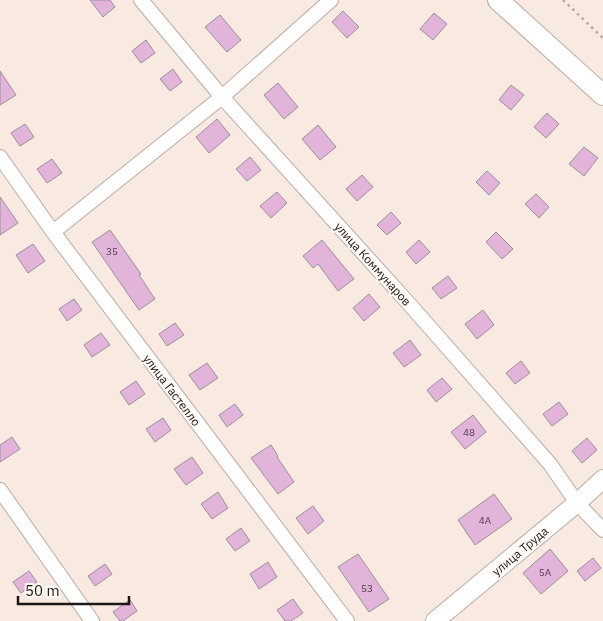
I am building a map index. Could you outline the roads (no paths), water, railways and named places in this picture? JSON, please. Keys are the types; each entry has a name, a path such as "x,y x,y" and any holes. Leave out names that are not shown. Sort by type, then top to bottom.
{"main road":[{"path":"498,0 603,95"}],"street":[{"name":"улица Коммунаров","path":"141,0 222,97 412,306 550,464 577,503 603,530"},
{"path":"53,232 222,97 331,0"},
{"name":"улица Гастелло","path":"0,157 53,232 347,621"},
{"name":"улица Труда","path":"435,621 577,503 603,479"},
{"path":"0,490 92,621"}]}
